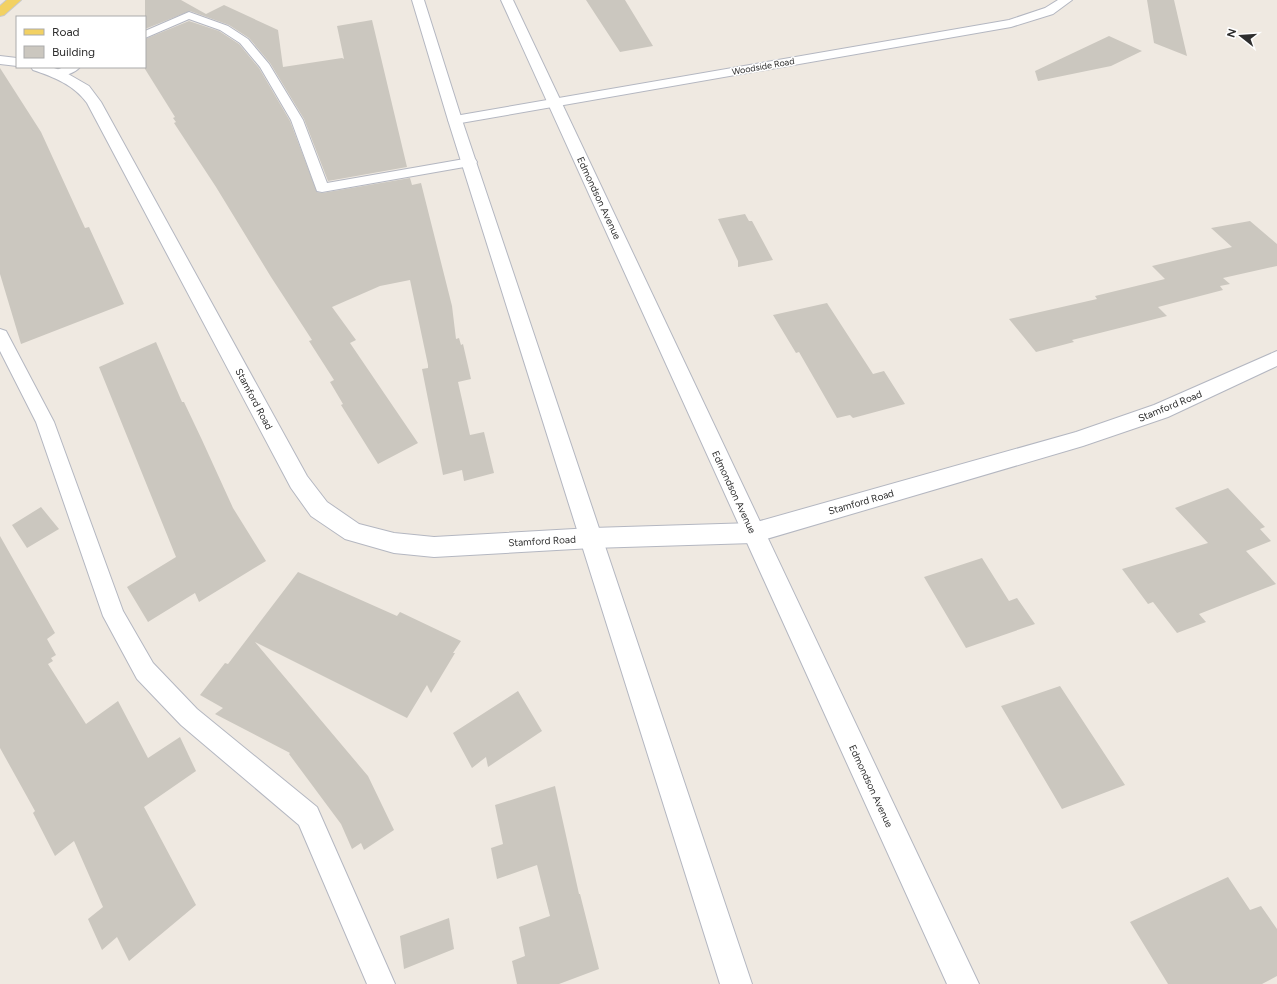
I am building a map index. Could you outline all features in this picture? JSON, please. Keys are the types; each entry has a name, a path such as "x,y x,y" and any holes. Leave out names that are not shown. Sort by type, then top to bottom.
{"main road":[{"path":"0,12 15,0"}],"street":[{"path":"418,0 736,984"},
{"name":"Edmondson Avenue","path":"507,0 963,984"},
{"name":"Woodside Road","path":"456,120 1011,23 1050,11 1066,0"},
{"path":"0,60 16,62"},
{"name":"Stamford Road","path":"45,68 66,71 84,89 94,102 299,482 319,509 353,532 394,543 434,547 592,538 753,533 1076,440 1161,411 1277,358"}],"lane":[{"path":"146,35 189,15 224,28 244,41 265,66 297,120 322,188 470,162"},
{"path":"0,336 45,422 114,616 145,671 189,717 308,816 381,984"}],"building":[{"path":"145,0 181,0 206,14 224,5 278,30 283,67 342,58 344,59 337,26 372,20 407,167 328,181 304,119 270,63 249,38 229,25 190,11 146,29"},
{"path":"586,0 625,0 653,46 620,52"},
{"path":"1147,0 1174,0 1187,56 1154,43"},
{"path":"189,21 219,31 239,44 259,68 290,121 317,192 322,193 410,178 412,185 421,183 452,306 456,339 459,338 461,345 463,344 471,379 458,382 470,435 484,432 494,473 464,481 462,470 443,475 422,369 428,368 428,365 410,280 380,286 332,307 356,340 350,343 418,443 378,464 341,405 343,404 330,382 334,380 309,341 312,340 174,123 176,122 173,118 175,117 145,69 146,39"},
{"path":"1109,36 1142,51 1111,66 1038,81 1035,71"},
{"path":"0,68 41,132 85,228 89,227 124,304 21,344 0,274"},
{"path":"745,214 749,221 752,221 773,260 738,267 738,261 718,219"},
{"path":"1250,221 1277,244 1277,266 1223,278 1230,284 1220,286 1223,290 1158,307 1167,316 1072,340 1074,342 1036,352 1009,319 1097,299 1095,296 1165,279 1152,266 1232,247 1211,228"},
{"path":"827,303 873,374 884,371 905,404 853,418 850,415 837,418 799,352 796,353 773,315"},
{"path":"156,342 182,402 184,402 233,508 266,561 199,602 195,593 148,622 127,587 176,557 99,367"},
{"path":"1228,488 1265,527 1260,529 1271,541 1246,551 1276,584 1199,614 1206,622 1177,633 1153,602 1148,604 1122,569 1208,543 1175,508"},
{"path":"41,507 59,529 27,548 12,525"},
{"path":"0,536 55,633 47,639 56,655 51,658 53,661 48,664 86,724 118,701 148,758 180,737 196,771 144,807 196,905 129,961 117,937 102,950 88,919 103,907 74,841 55,856 33,813 35,811 0,748"},
{"path":"982,558 1009,601 1017,598 1035,624 966,648 924,577"},
{"path":"298,572 397,616 400,612 461,641 431,693 427,685 407,718 255,642 368,776 394,830 364,850 361,843 352,849 341,824 289,754 290,753 215,714 223,708 200,695 225,663 228,664"},
{"path":"1060,686 1125,785 1062,809 1001,706"},
{"path":"518,691 542,731 488,767 486,757 472,768 453,733"},
{"path":"555,786 579,894 599,969 559,984 517,984 512,961 525,956 519,927 550,916 537,865 497,879 491,848 503,844 495,805"},
{"path":"1228,877 1250,910 1261,906 1277,929 1277,976 1262,984 1168,984 1130,922"},
{"path":"449,918 454,949 404,969 400,936"}]}
